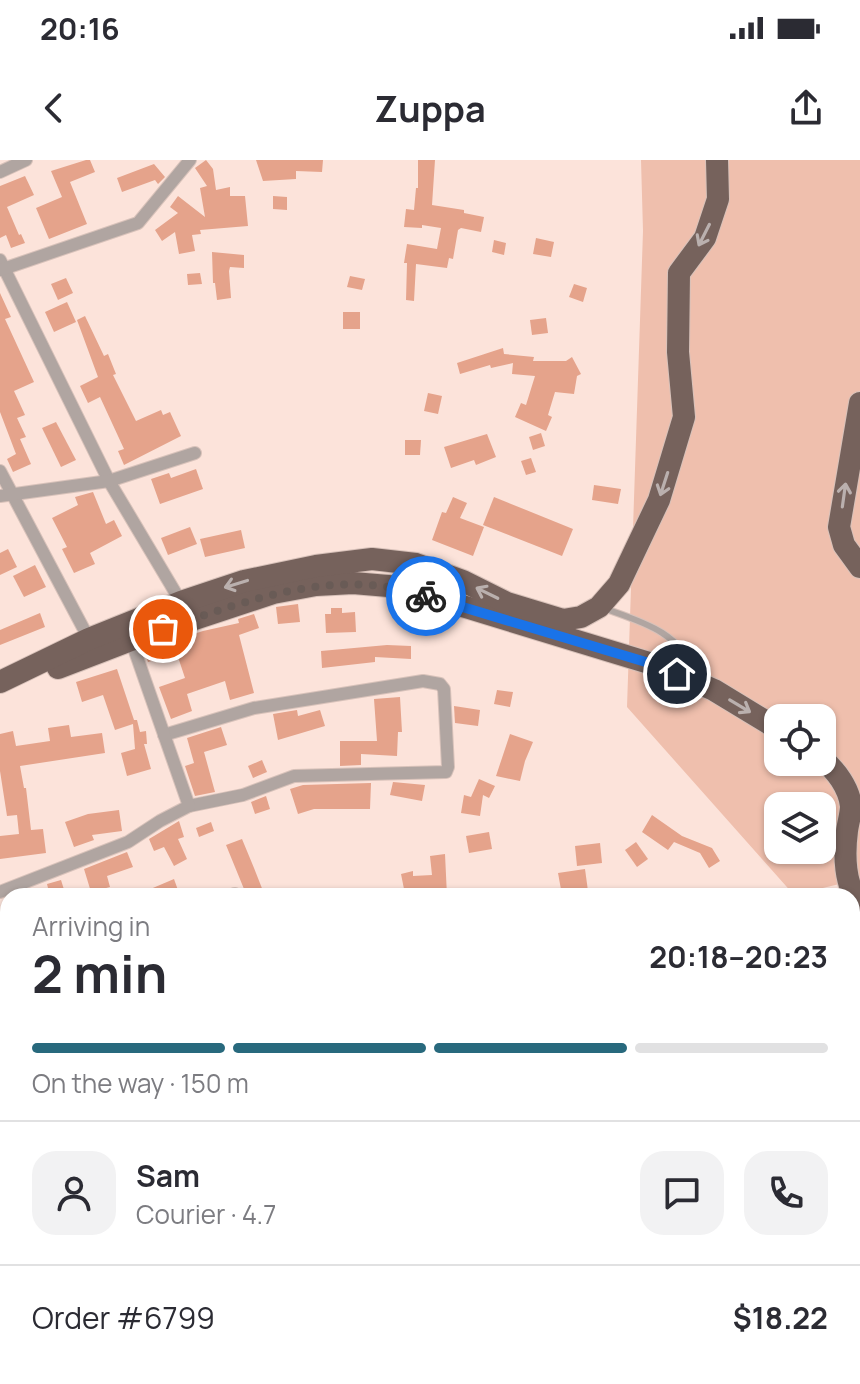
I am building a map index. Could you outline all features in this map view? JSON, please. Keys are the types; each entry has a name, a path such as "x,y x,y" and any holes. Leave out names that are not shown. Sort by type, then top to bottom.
{"highway":[{"path":"0,685 89,639 181,602 244,581 316,566 372,559 416,564 463,581 507,603 563,620 581,617 599,607 619,584 659,500 684,417 678,352 679,273 705,238 718,199 717,160"},
{"path":"860,403 839,527 844,545 860,567"},
{"path":"0,685 27,680 131,640 273,593 316,585 353,583 400,587 659,666 714,690 764,720"},
{"path":"836,775 845,786 851,808 847,836 847,872 850,888"}],"street":[{"path":"0,172 26,160"},
{"path":"181,602 109,481 2,266 138,223 190,160"},
{"path":"6,494 109,481 195,453"},
{"path":"0,471 6,494 89,639"},
{"path":"131,640 189,806"},
{"path":"10,888 128,842 189,806 243,795 294,776 446,772 448,767 444,689 440,684 423,681 254,708 164,735"}],"lane":[{"path":"599,607 641,621 669,637 685,653 695,682"}],"shaded area":[{"path":"641,160 860,160 860,879 823,888 788,888 766,864 836,864 836,792 764,792 764,861 627,707 643,231"}],"building":[{"path":"90,160 95,172 70,182 87,224 49,239 36,208 62,197 51,171"},
{"path":"206,160 213,169 216,190 230,187 230,196 245,196 248,226 200,230 201,234 192,235 195,251 179,254 175,232 162,241 155,230 178,213 170,207 178,196 205,217 200,188 207,186 195,168"},
{"path":"256,160 323,160 322,172 296,171 296,179 263,181"},
{"path":"418,160 435,160 432,205 484,217 481,232 458,230 453,259 449,258 447,268 416,264 414,301 406,300 407,263 404,263 407,244 437,249 441,228 422,225 422,228 404,227 406,209 414,210"},
{"path":"154,164 165,177 158,184 155,180 122,192 117,178"},
{"path":"25,176 34,195 7,207 25,243 11,248 6,235 0,238 0,186"},
{"path":"273,196 287,197 287,210 273,209"},
{"path":"536,238 554,242 551,257 533,254"},
{"path":"494,240 506,243 504,255 492,252"},
{"path":"212,252 244,255 244,268 230,267 231,298 217,300"},
{"path":"200,273 202,284 188,285 187,274"},
{"path":"350,276 365,279 362,290 347,287"},
{"path":"66,278 73,293 58,300 51,284"},
{"path":"574,284 587,288 583,302 569,297"},
{"path":"0,293 11,317 5,319 34,382 14,391 25,415 17,418 26,437 20,439 31,464 13,472 7,459 16,454 0,412"},
{"path":"67,302 76,322 54,332 45,312"},
{"path":"343,312 360,312 360,329 343,329"},
{"path":"85,316 104,356 108,354 116,374 113,375 136,421 161,410 163,415 170,412 181,436 124,465 118,451 124,449 100,397 88,403 80,386 98,377 77,320"},
{"path":"546,318 548,333 532,335 530,320"},
{"path":"503,348 504,354 534,357 533,361 566,361 572,357 581,374 577,376 574,394 555,392 548,415 552,417 546,431 515,417 521,403 526,405 535,376 512,374 513,363 491,368 490,365 460,374 457,363"},
{"path":"428,393 442,396 438,414 424,411"},
{"path":"56,422 76,460 61,467 42,428"},
{"path":"541,433 545,446 533,450 529,437"},
{"path":"487,434 496,457 476,465 474,460 451,468 444,447"},
{"path":"405,440 421,440 420,455 405,455"},
{"path":"531,458 536,472 526,475 521,461"},
{"path":"196,469 203,489 160,504 151,479 169,473 171,478"},
{"path":"594,485 621,489 618,504 592,500"},
{"path":"93,492 106,524 114,520 122,536 90,553 95,564 74,573 62,549 67,547 52,518 78,505 75,497"},
{"path":"453,497 467,503 460,518 484,527 473,556 432,540 442,512 446,513"},
{"path":"494,497 573,529 562,556 483,525"},
{"path":"190,527 197,544 168,555 161,538"},
{"path":"241,530 245,548 205,557 200,539"},
{"path":"8,549 17,567 0,575 0,553"},
{"path":"35,565 46,587 24,597 13,576"},
{"path":"298,604 300,622 278,624 276,607"},
{"path":"331,608 342,608 342,613 355,612 356,632 326,633 325,614 331,614"},
{"path":"40,613 45,627 0,645 0,630"},
{"path":"254,614 259,628 239,635 254,693 230,700 225,681 187,694 192,711 171,719 159,687 185,678 177,654 148,662 144,650 239,623 238,619"},
{"path":"411,646 411,659 375,657 375,662 322,668 321,651"},
{"path":"117,669 134,720 137,720 140,732 146,731 147,744 144,744 151,769 127,776 121,753 135,749 133,724 115,730 103,695 82,702 76,682"},
{"path":"497,690 513,692 510,707 494,704"},
{"path":"400,697 402,732 398,732 397,756 361,754 361,765 340,766 340,741 377,741 374,699"},
{"path":"454,706 480,710 478,726 455,723"},
{"path":"297,710 298,716 320,710 325,726 278,740 273,714"},
{"path":"69,725 71,737 102,733 105,753 20,766 31,830 43,829 46,853 0,859 0,836 19,834 17,815 7,816 0,771 0,734 13,731 16,746 50,741 48,728"},
{"path":"221,727 227,745 204,752 215,792 195,796 185,766 194,763 187,738"},
{"path":"510,734 533,742 520,781 496,776"},
{"path":"262,760 267,772 253,778 248,766"},
{"path":"479,779 495,786 489,798 483,795 480,816 461,813 464,795 471,797"},
{"path":"393,782 425,785 422,801 390,795"},
{"path":"371,783 370,809 314,809 298,814 290,789 303,785"},
{"path":"266,796 270,809 255,814 251,802"},
{"path":"119,810 122,831 92,835 94,840 74,847 65,822 88,814"},
{"path":"652,815 682,836 712,848 720,861 709,868 700,853 674,842 668,850 642,832"},
{"path":"179,821 184,837 178,839 187,859 174,866 164,847 154,851 149,839"},
{"path":"211,822 214,831 199,837 196,828"},
{"path":"489,832 492,849 469,853 466,836"},
{"path":"242,839 262,888 244,888 226,845"},
{"path":"636,842 648,859 637,867 625,850"},
{"path":"600,843 602,863 577,866 575,846"},
{"path":"127,852 133,867 107,876 110,887 106,888 90,888 84,869"},
{"path":"445,854 447,888 404,888 401,874 413,871 413,876 432,875 430,856"},
{"path":"585,869 588,888 561,888 558,873"},
{"path":"174,879 177,888 153,888"},
{"path":"61,880 64,888 48,888 47,884"}],"way so far":[{"path":"163,629 273,593 316,585 353,583 400,587 426,596"}],"route":[{"path":"426,596 677,674"}]}
